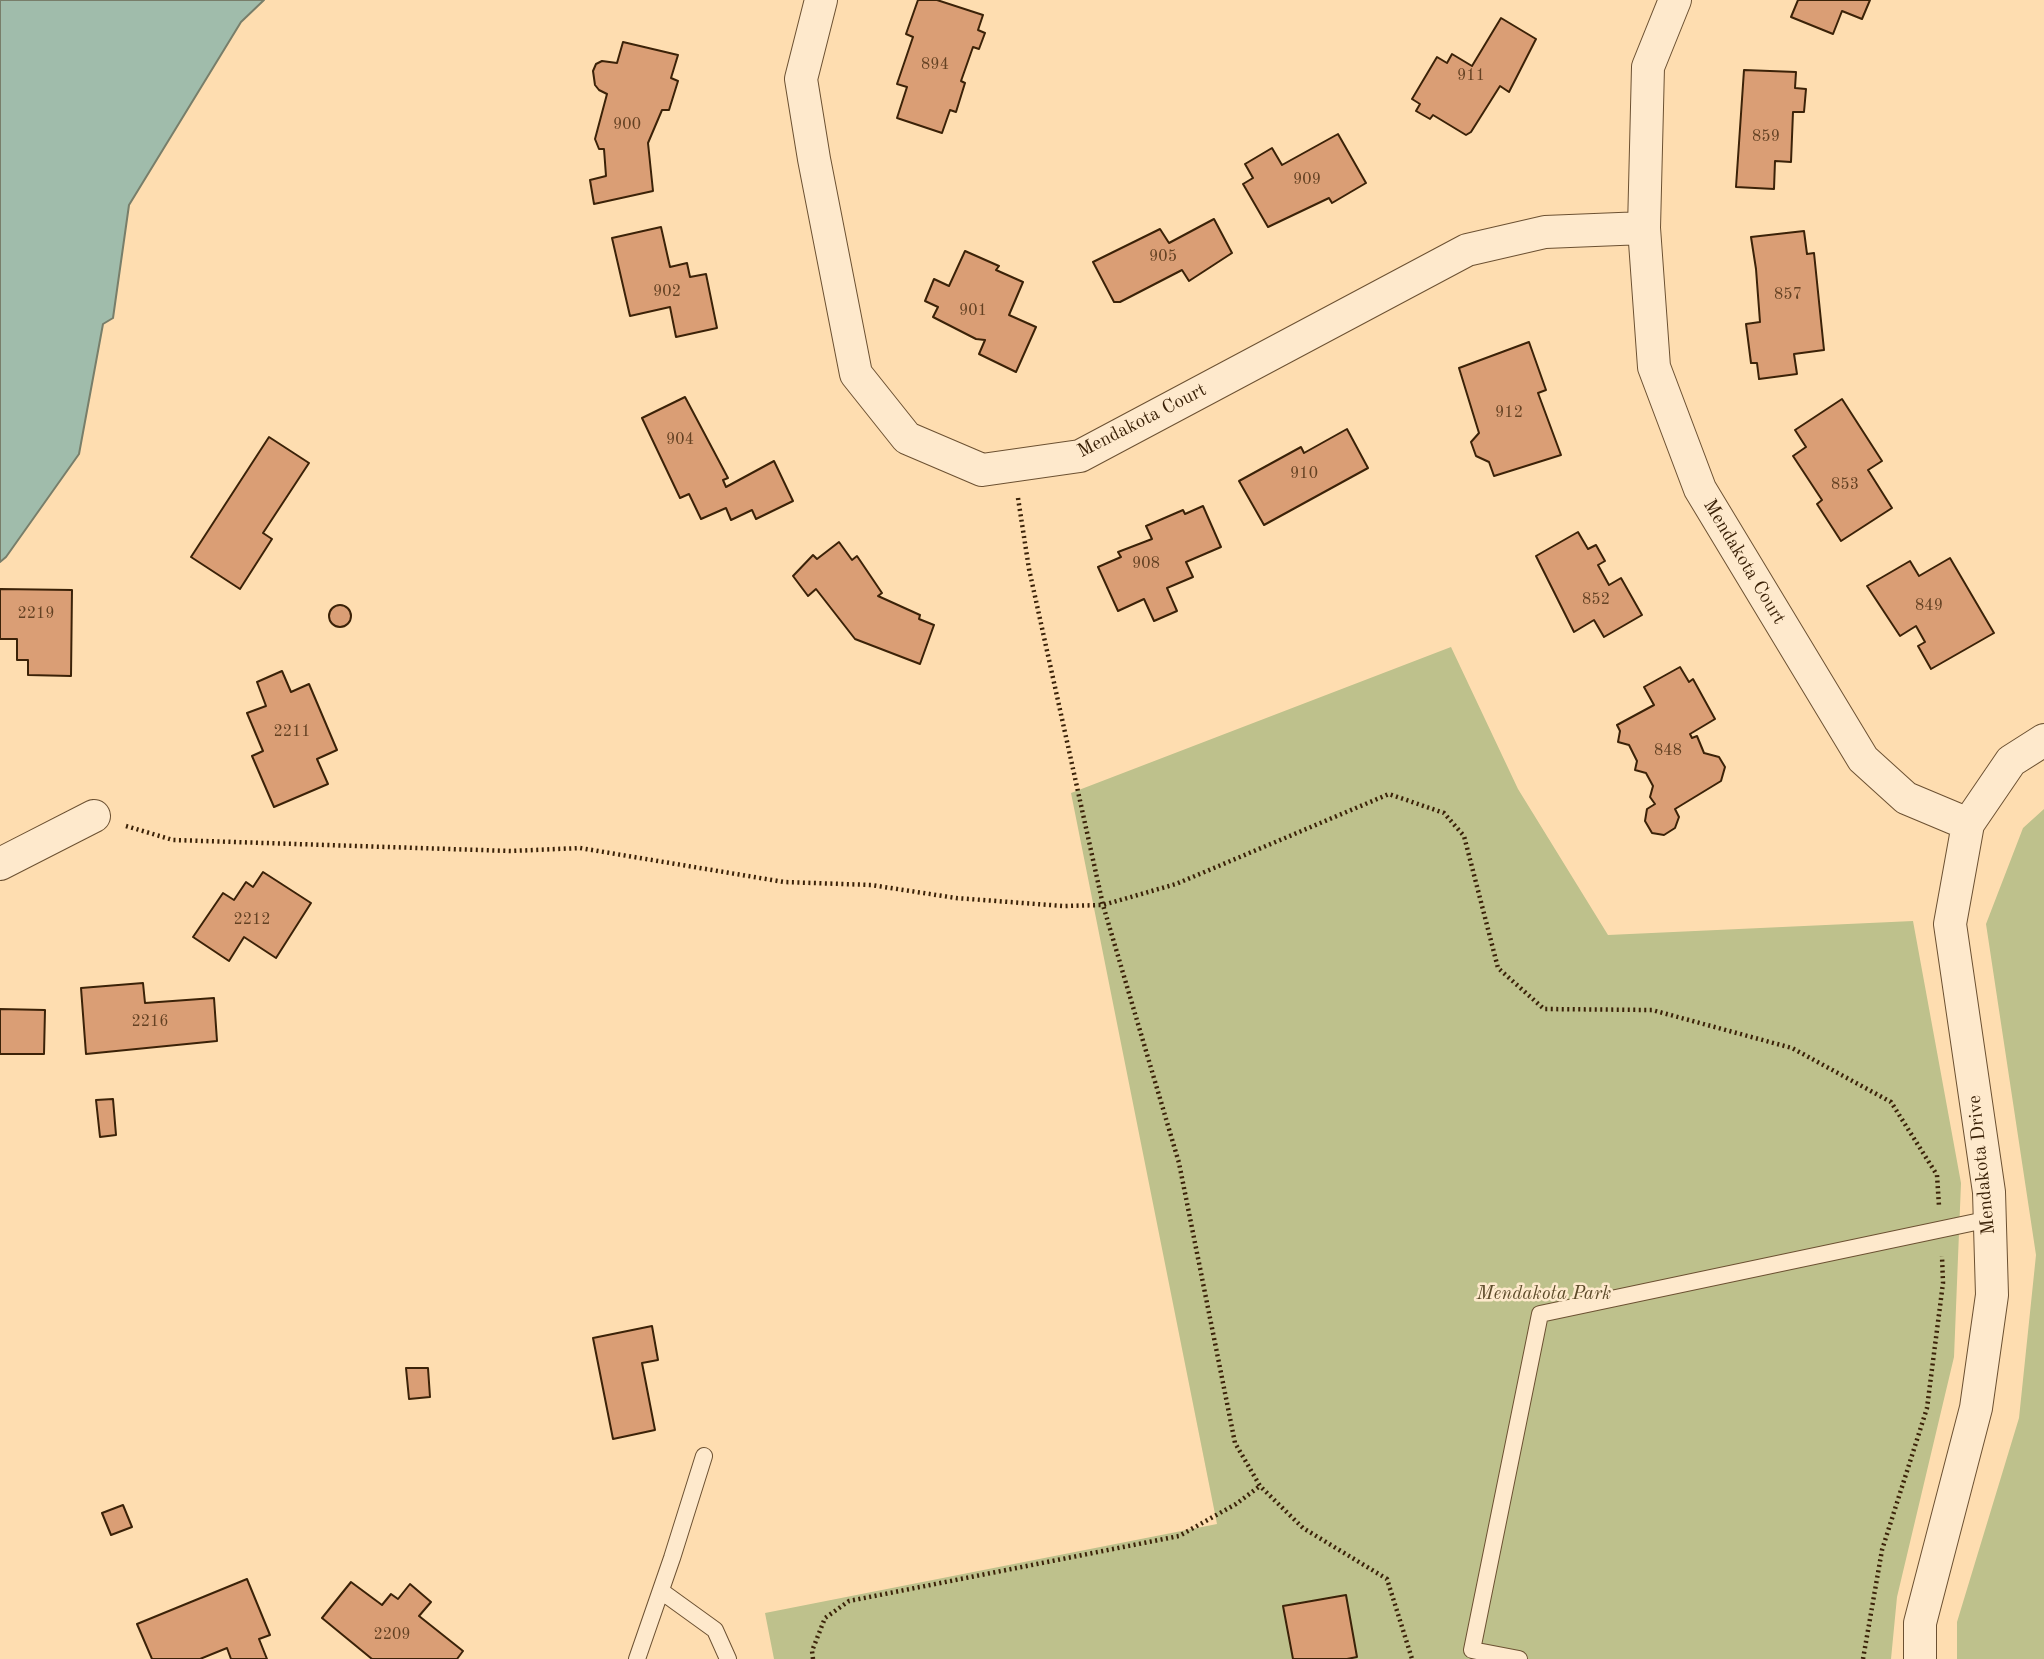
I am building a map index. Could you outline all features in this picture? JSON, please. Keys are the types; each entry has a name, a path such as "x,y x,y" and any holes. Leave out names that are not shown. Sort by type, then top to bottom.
{"street":[{"name":"Mendakota Court","path":"821,0 801,79 856,374 907,438 982,470 1080,456 1467,250 1545,232 1644,228"},
{"name":"Mendakota Court","path":"1675,0 1648,67 1644,228 1654,367 1700,489 1863,759 1906,798 1968,824"},
{"name":"Mendakota Drive","path":"1920,1659 1920,1623 1976,1408 1992,1295 1989,1192 1950,923 1968,824 2011,761 2044,740"},
{"path":"0,864 94,816"}],"lane":[{"path":"1519,1659 1472,1650 1540,1314 1990,1219"},
{"path":"637,1659 704,1455"},
{"path":"661,1591 715,1630 729,1659"}],"path":[{"path":"1012,466 1030,569 1103,905 1179,1163 1235,1443 1260,1486 1303,1528 1387,1579 1412,1659"},
{"path":"94,816 173,839 511,851 580,848 784,881 871,885 956,898 1063,906 1103,905 1176,884 1390,794 1444,813 1464,836 1498,968 1544,1009 1652,1010 1791,1048 1891,1102 1937,1175 1943,1283 1927,1408 1882,1550 1863,1659"},
{"path":"813,1659 812,1651 825,1618 849,1601 1179,1536 1236,1504 1260,1486"}],"green space":[{"name":"Mendakota Park","path":"1451,647 1518,789 1608,935 1913,921 1961,1183 1954,1357 1897,1597 1891,1659 774,1659 765,1613 1217,1524 1071,793"},
{"path":"2044,809 2044,1659 1957,1659 1957,1622 2019,1418 2036,1255 1986,924 2023,828"}],"shaded area":[{"path":"0,0 264,0 241,22 129,205 113,318 103,324 79,454 0,562"}],"building":[{"path":"918,0 937,0 983,15 978,30 985,33 979,49 973,47 961,81 965,83 956,112 950,110 942,133 897,118 907,87 897,84 913,37 906,34"},
{"path":"1798,0 1870,0 1862,19 1842,11 1833,34 1791,17"},
{"path":"1501,18 1536,39 1509,92 1500,86 1471,132 1466,135 1433,115 1430,119 1416,111 1420,104 1412,99 1437,57 1447,63 1452,54 1472,66"},
{"path":"623,42 678,55 671,78 678,81 669,110 662,110 648,143 653,191 594,204 590,180 606,176 604,149 599,149 595,139 607,94 595,85 593,71 596,64 602,61 617,63"},
{"path":"1744,70 1796,72 1795,88 1806,89 1804,112 1793,112 1791,162 1775,161 1774,189 1736,187"},
{"path":"1338,134 1366,183 1332,203 1329,198 1268,227 1243,184 1253,178 1245,164 1272,148 1282,165"},
{"path":"1214,219 1232,253 1189,281 1182,270 1120,302 1114,302 1093,262 1160,229 1169,243"},
{"path":"661,227 670,267 687,263 690,277 706,274 717,328 676,337 670,307 630,316 612,238"},
{"path":"1804,231 1807,254 1814,253 1824,350 1794,354 1797,374 1759,379 1757,363 1751,363 1746,324 1760,322 1751,237"},
{"path":"965,251 999,266 996,270 1023,282 1009,315 1036,327 1016,372 979,354 985,340 976,339 933,317 938,307 925,301 934,279 949,286"},
{"path":"1529,342 1546,390 1538,393 1561,455 1494,476 1489,462 1476,456 1471,442 1479,433 1459,368"},
{"path":"685,397 728,478 723,480 726,487 774,461 793,501 756,519 752,510 731,520 726,508 701,519 689,494 680,498 642,418"},
{"path":"1842,399 1882,461 1868,470 1892,508 1841,541 1817,504 1822,500 1793,456 1806,447 1795,430"},
{"path":"1347,429 1368,468 1264,525 1239,481 1301,447 1304,453"},
{"path":"269,437 309,463 263,533 272,539 240,589 191,557"},
{"path":"1203,506 1221,547 1186,562 1193,577 1167,588 1177,611 1154,621 1144,599 1118,611 1098,567 1121,557 1118,552 1152,539 1146,526 1183,510 1185,514"},
{"path":"1578,532 1588,549 1596,545 1605,561 1598,565 1609,585 1621,578 1642,615 1604,637 1594,620 1574,632 1536,556"},
{"path":"839,542 852,560 857,556 882,593 878,596 920,615 919,619 934,625 920,664 855,639 816,589 808,596 793,576 813,555 817,559"},
{"path":"1950,558 1994,633 1931,669 1918,646 1925,642 1916,626 1900,636 1867,586 1910,561 1919,576"},
{"path":"0,589 72,590 71,676 28,675 28,660 17,660 17,639 0,639"},
{"path":"336,605 344,605 351,612 351,620 344,627 336,627 329,620 329,612"},
{"path":"1680,667 1689,682 1693,679 1715,719 1690,734 1692,738 1697,736 1704,753 1719,757 1725,767 1721,781 1675,809 1679,817 1675,828 1664,835 1652,833 1645,821 1647,809 1655,804 1650,797 1653,786 1646,773 1635,770 1637,761 1629,745 1618,742 1620,731 1617,725 1654,705 1644,687"},
{"path":"282,671 291,692 309,684 337,750 317,759 328,784 274,807 252,756 263,751 247,713 266,706 257,682"},
{"path":"263,872 311,903 276,958 244,937 229,961 193,937 223,893 234,900 246,882 253,887"},
{"path":"143,983 145,1003 214,998 217,1041 86,1054 81,988"},
{"path":"0,1009 45,1010 44,1054 0,1054"},
{"path":"113,1099 116,1135 100,1137 96,1100"},
{"path":"652,1326 658,1360 642,1363 655,1430 613,1439 593,1338"},
{"path":"406,1368 428,1368 430,1397 409,1399"},
{"path":"123,1505 132,1527 111,1535 102,1513"},
{"path":"247,1579 270,1635 259,1639 267,1659 231,1659 227,1648 200,1659 152,1659 137,1624"},
{"path":"351,1582 382,1605 391,1594 398,1599 410,1584 431,1602 419,1616 463,1651 457,1659 372,1659 322,1618"},
{"path":"1346,1595 1357,1657 1293,1659 1283,1606"}]}
